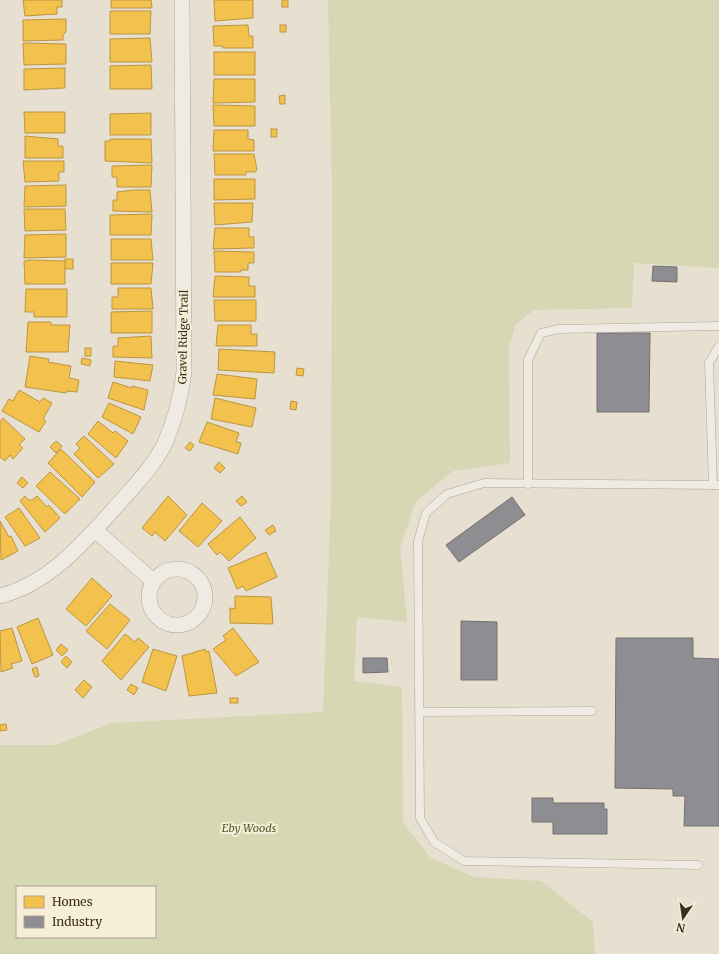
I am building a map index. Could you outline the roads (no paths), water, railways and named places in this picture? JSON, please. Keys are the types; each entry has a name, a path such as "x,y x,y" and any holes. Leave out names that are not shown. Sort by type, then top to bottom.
{"street":[{"name":"Gravel Ridge Trail","path":"0,596 32,583 63,562 95,530 141,479 164,444 181,393 184,372 182,0"},
{"path":"95,530 153,581"}],"lane":[{"path":"528,484 528,360 541,333 559,329 719,326"},
{"path":"698,865 464,861 434,842 420,818 418,540 426,513 447,494 484,483 716,485 709,363 719,346"},
{"path":"419,712 592,711"}],"park label":[{"name":"Eby Woods","path":"249,828"}]}
